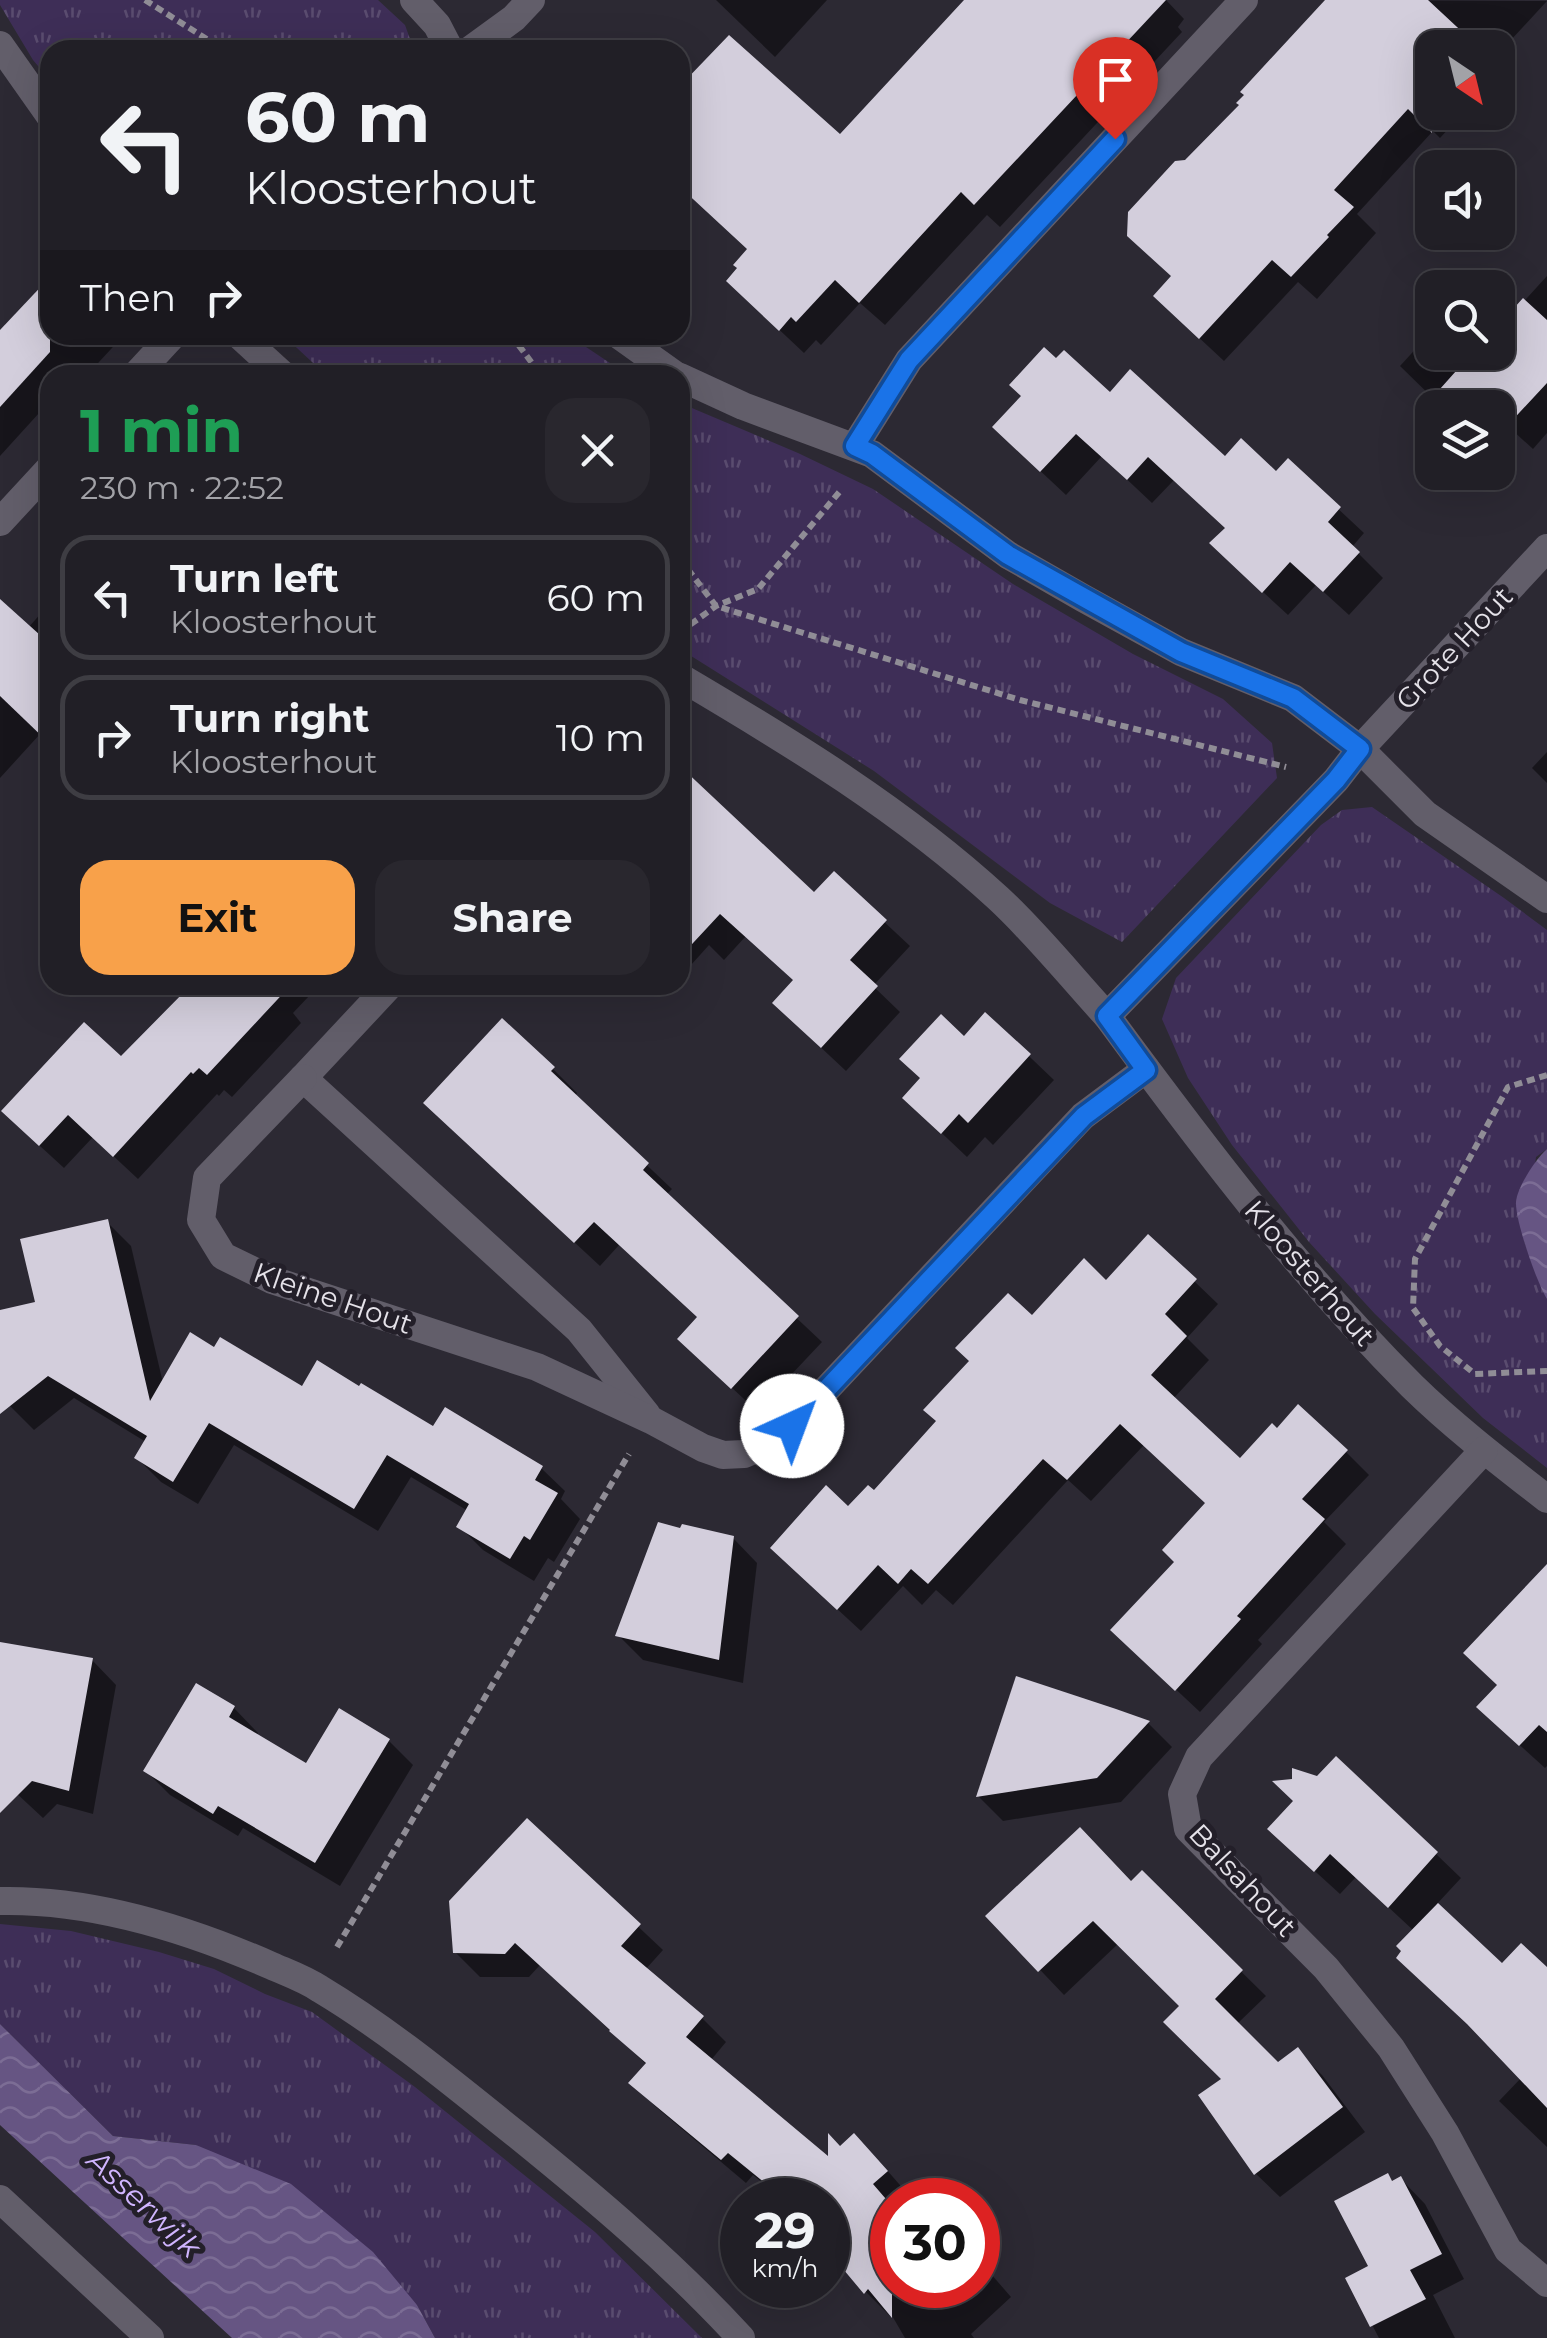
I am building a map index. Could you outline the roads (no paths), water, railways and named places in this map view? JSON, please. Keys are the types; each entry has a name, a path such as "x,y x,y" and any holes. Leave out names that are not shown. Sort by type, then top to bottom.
{"street":[{"path":"414,0 445,40"},
{"path":"484,40 531,0"},
{"path":"863,450 909,360 1244,0"},
{"path":"0,45 40,102"},
{"path":"145,365 163,345"},
{"path":"250,345 272,365"},
{"path":"633,345 662,365"},
{"path":"690,382 743,406 863,450 1008,555 1181,652 1293,698 1360,749 1425,814 1547,900"},
{"path":"0,522 40,479"},
{"name":"Grote Hout","path":"1360,749 1547,548"},
{"name":"Kloosterhout","path":"690,683 883,803 999,899 1107,1016 1232,1184 1319,1288 1414,1388 1484,1450 1547,1498"},
{"path":"1107,1016 1336,780 1360,749"},
{"name":"Kleine Hout","path":"381,995 207,1178 202,1220 222,1256 272,1280 537,1367 723,1455 744,1454 770,1444 792,1426 1084,1116 1146,1070"},
{"name":"Kleine Hout","path":"303,1078 578,1330 651,1420"},
{"name":"Balsahout","path":"1484,1450 1199,1757 1182,1794 1188,1829 1326,1968 1390,2048 1445,2132 1508,2250 1547,2283"},
{"path":"0,1901 34,1900 125,1916 222,1944 316,1986 382,2028 584,2189 651,2246 742,2338"},
{"path":"0,2199 150,2338"}],"water":[{"path":"1547,1149 1547,1299 1527,1252 1516,1202 1528,1174"},
{"name":"Asserwijk","path":"0,2024 113,2136 196,2145 291,2184 373,2252 417,2305 435,2338 232,2338 0,2125"}]}
